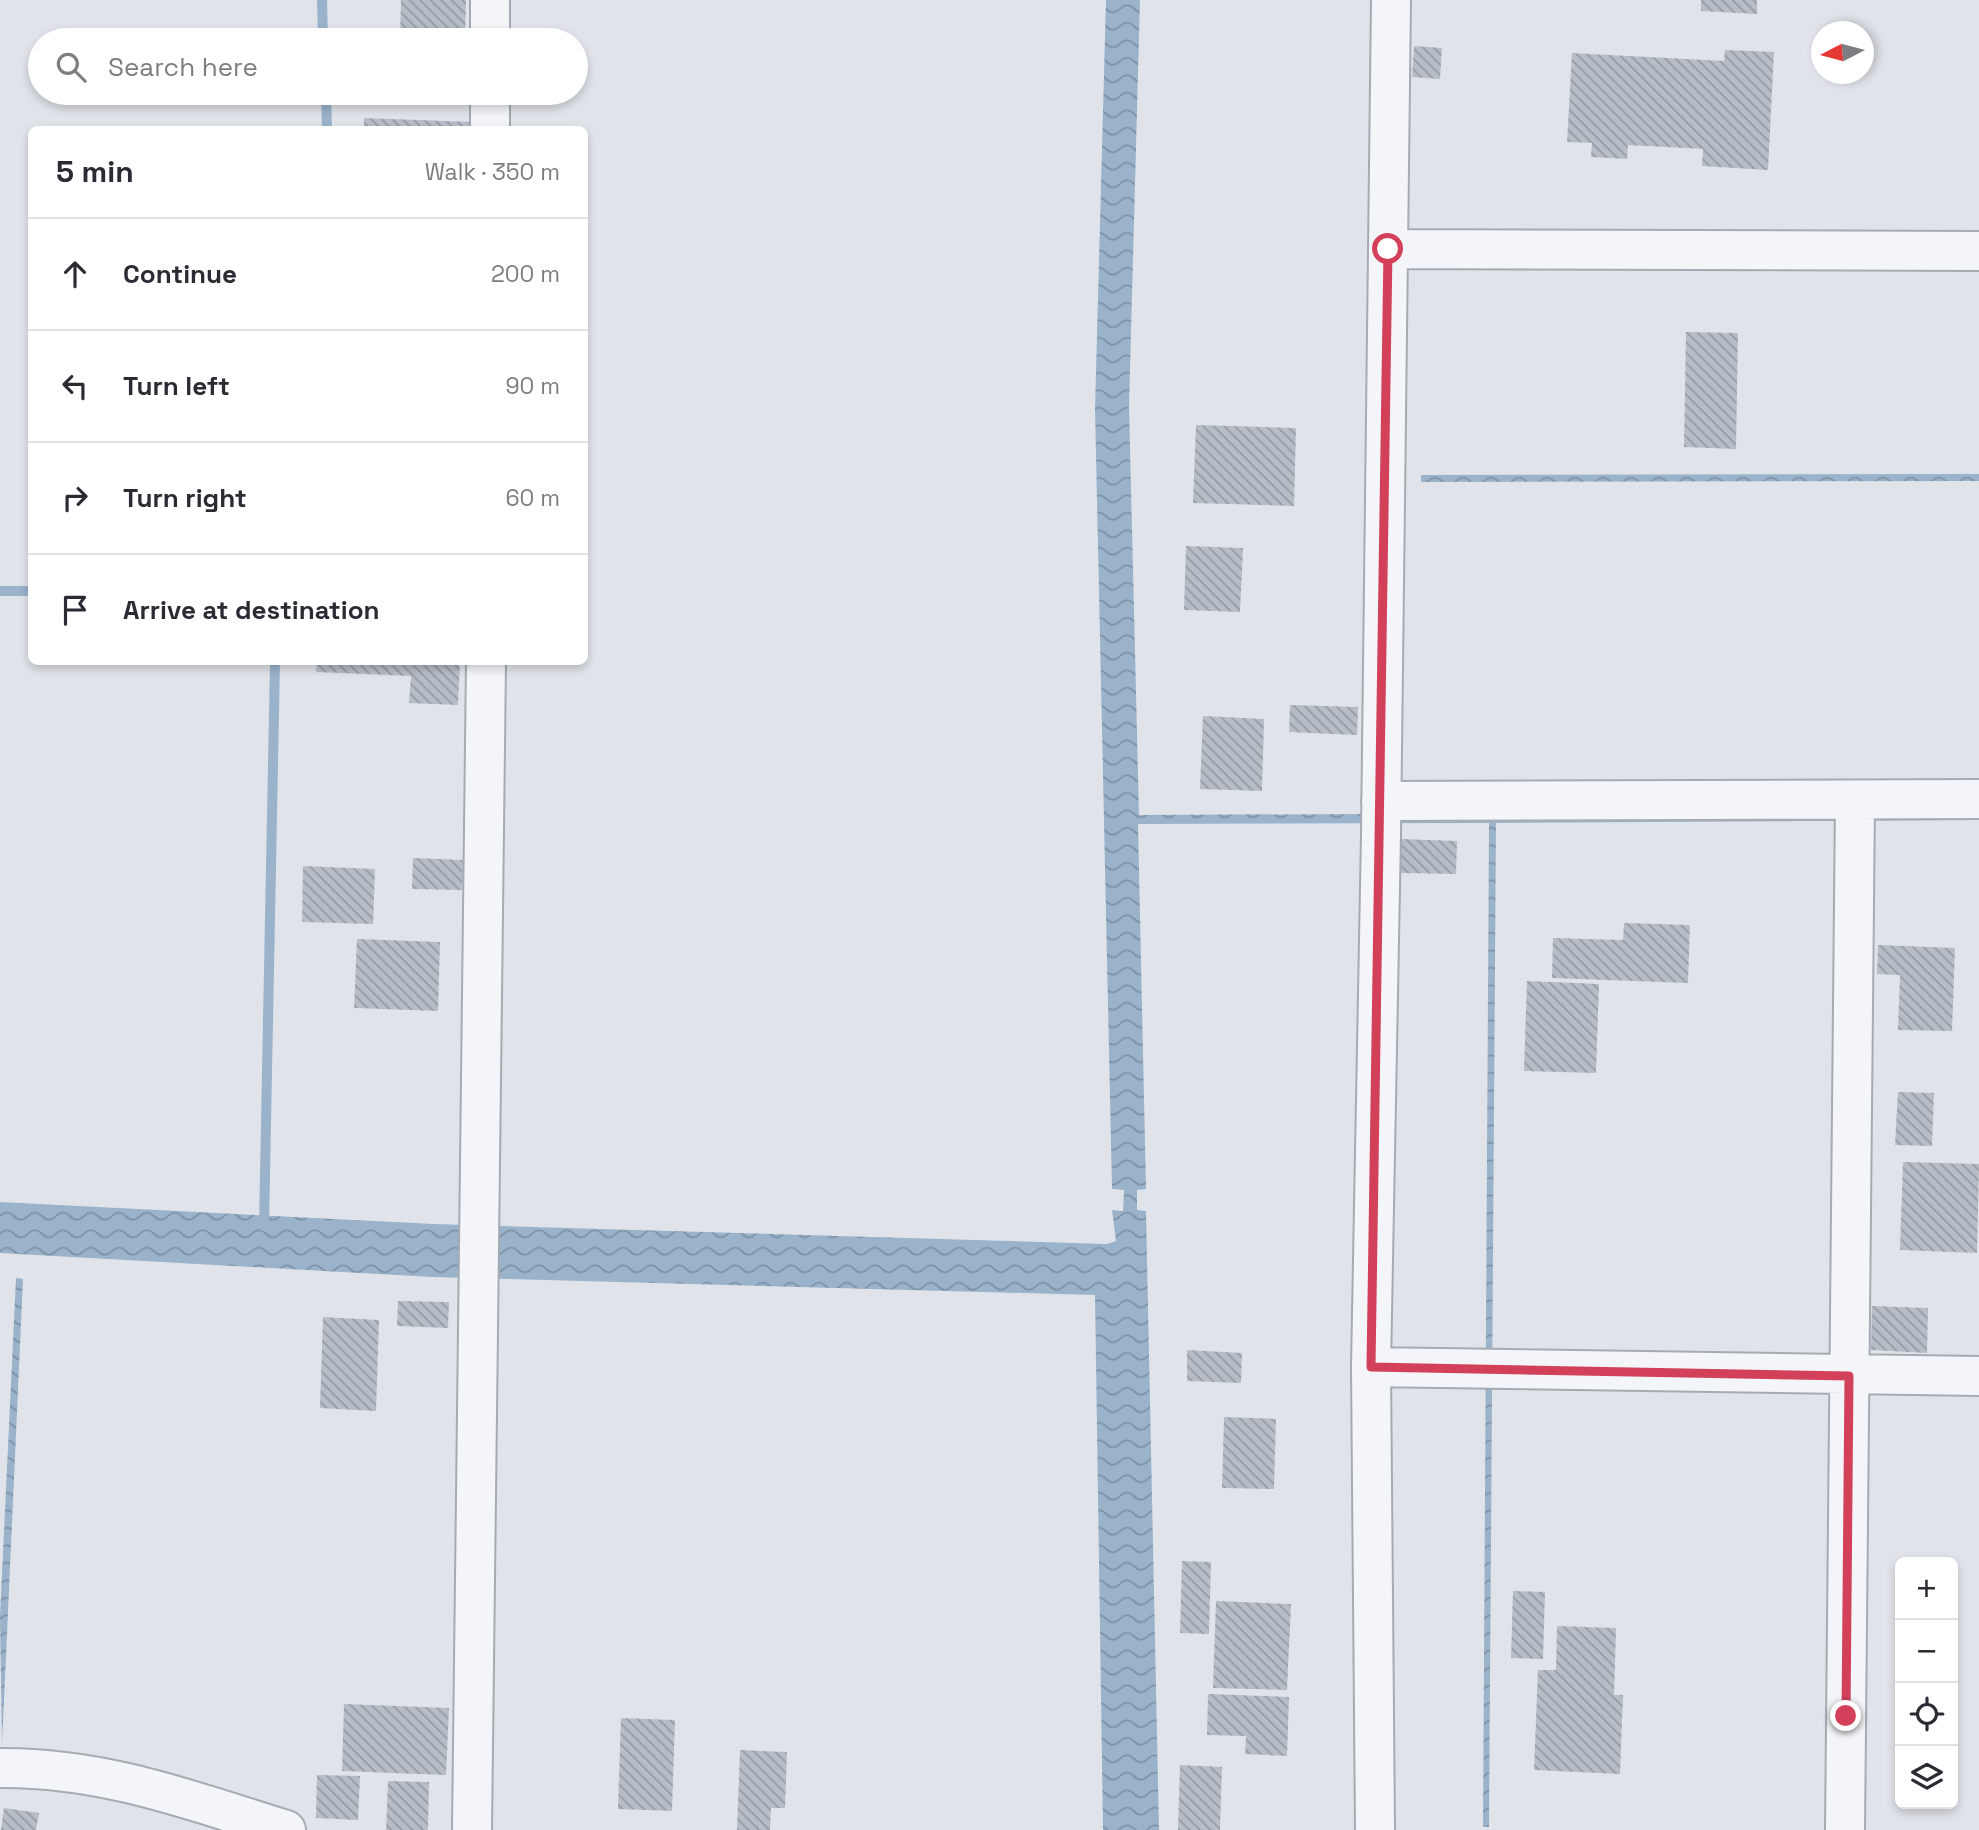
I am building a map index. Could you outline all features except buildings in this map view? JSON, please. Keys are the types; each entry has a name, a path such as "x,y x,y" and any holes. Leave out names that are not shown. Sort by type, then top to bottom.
{"street":[{"path":"490,0 490,28"},
{"path":"1375,1830 1371,1367 1391,0"},
{"path":"490,105 490,126"},
{"path":"1388,249 1979,251"},
{"path":"472,1830 486,665"},
{"path":"1381,818 1854,818 1979,799"},
{"path":"1845,1830 1854,818"},
{"path":"1371,1367 1979,1376"},
{"path":"0,1768 47,1767 124,1779 286,1830"}],"water":[{"path":"1106,0 1140,0 1129,406 1139,815 1979,811 1979,820 1496,823 1489,1827 1483,1827 1489,823 1138,824 1146,1189 1137,1190 1137,1210 1146,1211 1159,1830 1103,1830 1095,1295 432,1277 0,1253 0,1202 434,1224 1107,1244 1116,1241 1112,1210 1123,1211 1124,1190 1112,1189 1095,409"},
{"path":"1979,474 1979,481 1421,482 1421,475"},
{"path":"16,1278 23,1279 2,1745 0,1616"}],"waterway":[{"path":"322,0 323,28"},
{"path":"326,105 327,126"},
{"path":"0,591 28,591"},
{"path":"264,1226 275,665"}],"route":[{"path":"1388,249 1371,1367 1849,1376 1846,1716"}]}
